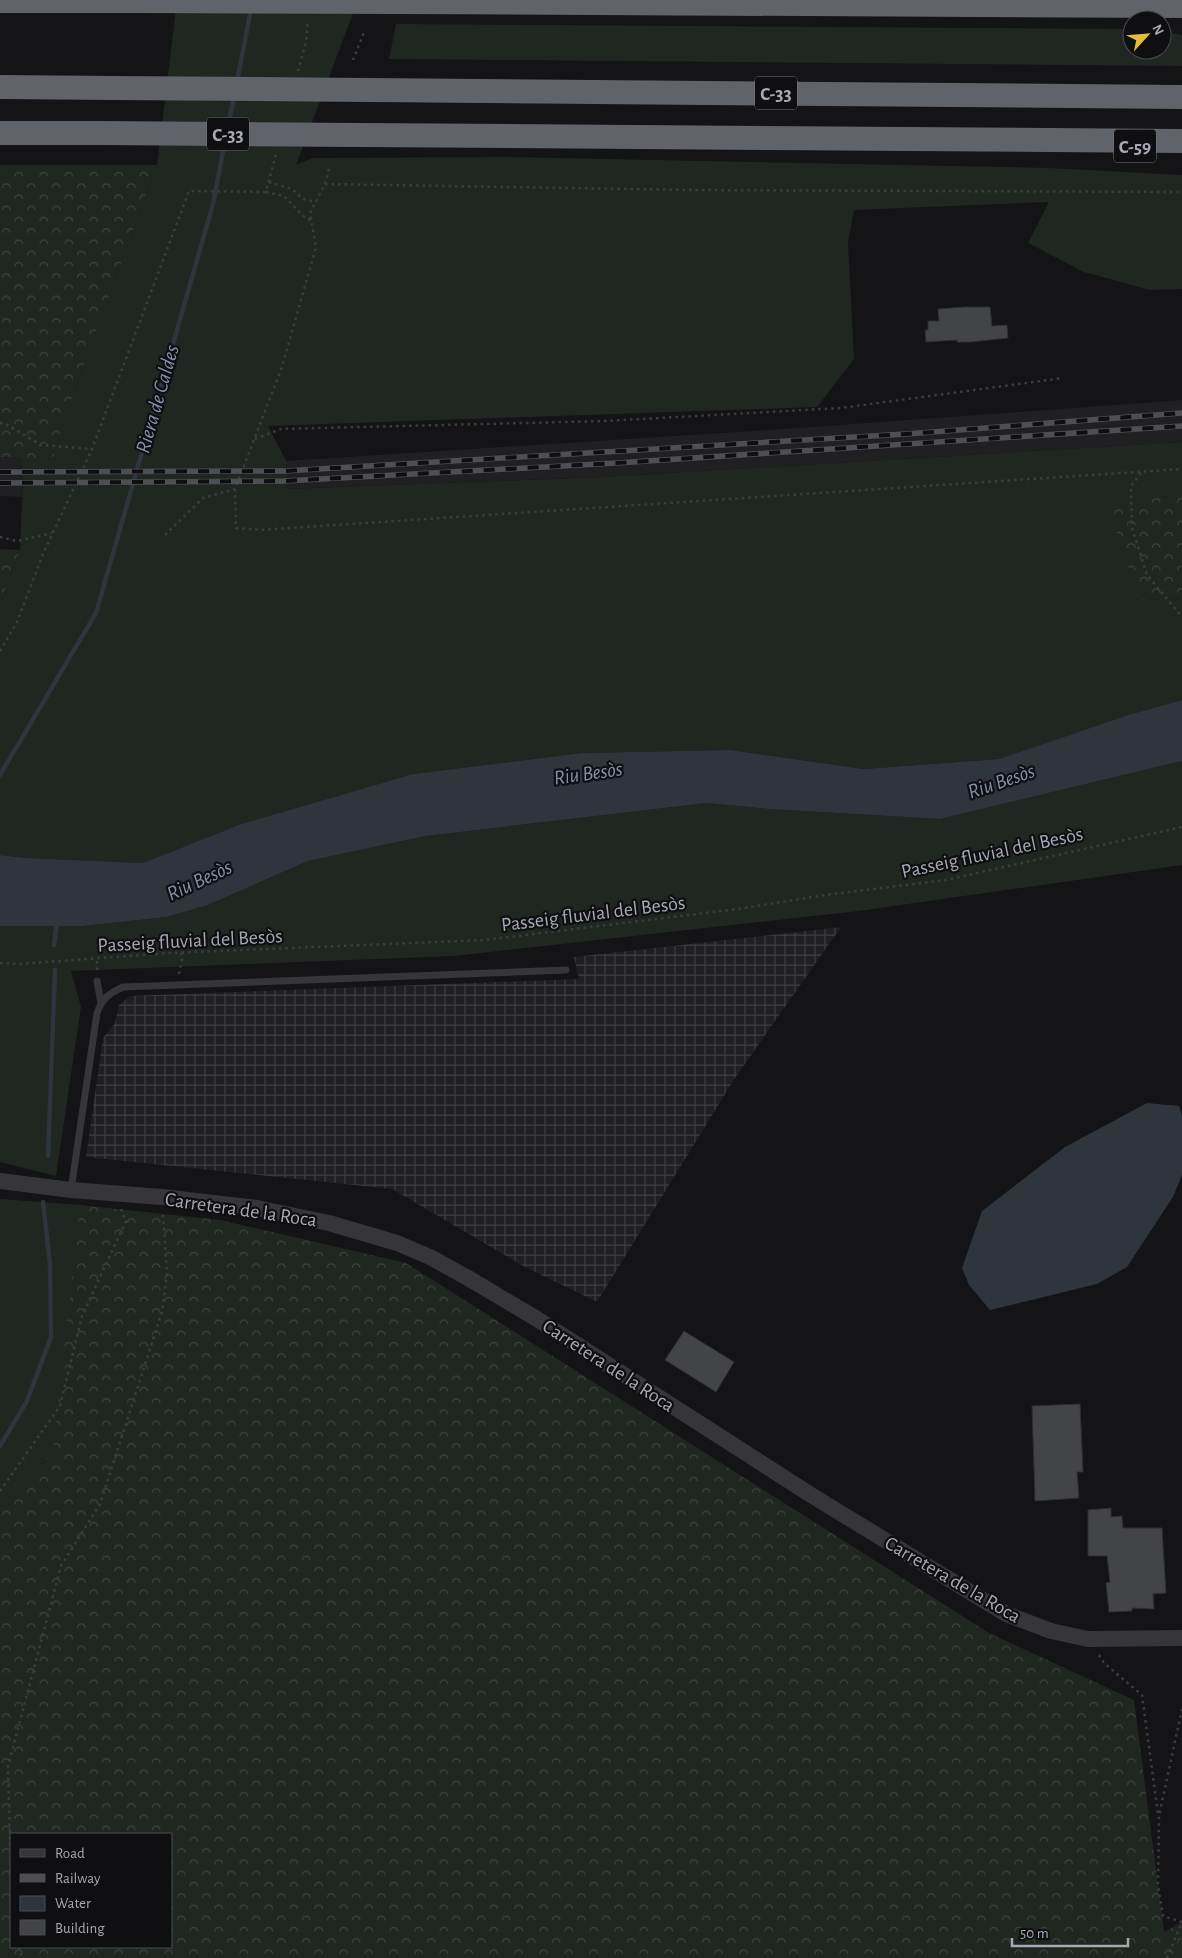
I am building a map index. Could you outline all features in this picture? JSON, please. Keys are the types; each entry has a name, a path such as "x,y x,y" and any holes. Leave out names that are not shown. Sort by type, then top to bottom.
{"highway":[{"path":"0,1 1182,6"},
{"path":"1070,5 1182,19"},
{"name":"C-33","path":"0,87 1182,97"},
{"name":"C-33","path":"0,132 1182,141"},
{"name":"C-59","path":"1088,141 1182,151"}],"street":[{"name":"Carretera de la Roca","path":"0,1181 71,1190 162,1197 257,1208 329,1222 397,1243 430,1257 537,1319 811,1495 1006,1614 1051,1631 1088,1639 1182,1638"}],"lane":[{"path":"71,1190 85,1083 97,1013 101,1003 111,992 123,987 566,970"},
{"path":"96,981 101,1003"}],"path":[{"path":"296,79 306,42 309,17"},
{"path":"352,60 364,30"},
{"path":"266,192 279,145"},
{"path":"329,169 325,184 310,213 316,246 282,366 235,489 236,528 260,530 1182,469"},
{"path":"269,182 292,189 303,199 316,202"},
{"path":"325,184 690,190 1182,192"},
{"path":"0,651 17,622 43,554 92,449 189,192 266,192 284,196 302,215 311,221"},
{"path":"255,439 281,430 605,421 841,408 1062,378"},
{"path":"0,423 4,423 41,445 92,449"},
{"path":"1141,473 1132,486 1132,528 1147,575 1182,617"},
{"path":"165,535 203,498 235,489"},
{"path":"0,537 17,540 54,533"},
{"name":"Passeig fluvial del Besòs","path":"0,963 18,964 181,953 484,940 738,909 825,895 946,880 1182,827"},
{"path":"177,985 182,960 181,953"},
{"path":"0,1491 60,1406 82,1316 126,1221 116,1194"},
{"path":"10,1841 8,1766 61,1566 100,1504 162,1312 167,1274 162,1197"},
{"path":"1088,1639 1104,1663 1142,1695 1159,1816 1158,1886 1163,1916 1182,1922 1167,1958"},
{"path":"1159,1816 1182,1709"}],"shaded area":[{"path":"1182,400 1182,442 604,477 286,489 286,461 799,428"},
{"path":"0,457 24,458 22,497 0,496"},
{"path":"841,927 735,1078 597,1302 523,1266 392,1189 86,1157 103,1038 115,1023 119,1005 130,996 579,979 574,957"}],"green space":[{"path":"177,0 358,0 296,165 313,158 509,157 1049,168 1182,175 1182,289 1150,290 1084,272 1028,243 1049,202 854,210 848,242 854,359 817,407 268,426 286,461 287,489 604,477 1182,442 1182,495 1161,497 1139,600 1182,598 1182,700 1128,715 999,759 864,769 731,750 581,753 413,774 241,824 143,863 26,858 0,855 0,604 20,550 23,477 54,456 61,428 157,165"},
{"path":"396,24 1122,29 1122,60 1172,60 1172,33 1182,35 1182,66 389,59"},
{"path":"0,165 157,165 61,428 54,456 23,477 23,458 0,457"},
{"path":"1182,495 1182,598 1139,600 1110,510 1161,497"},
{"path":"0,549 20,550 0,604"},
{"path":"1182,761 1182,865 859,911 454,956 71,971 81,1007 56,1176 0,1162 0,926 83,926 167,917 208,905 308,861 426,836 707,803 769,809 940,819"},
{"path":"0,1199 82,1205 53,1451 0,1515"},
{"path":"80,1205 220,1220 406,1263 989,1633 1134,1700 1164,1932 1182,1922 1182,1958 0,1958 0,1515 53,1451"}],"water":[{"name":"Riu Besòs","path":"1182,700 1182,761 940,819 769,809 707,803 426,836 308,861 208,905 167,917 83,926 0,926 0,855 26,858 143,863 241,824 413,774 581,753 731,750 864,769 999,759 1128,715"},
{"path":"1147,1103 1179,1106 1182,1116 1182,1175 1173,1197 1127,1267 1097,1284 990,1310 969,1285 962,1268 982,1211 1065,1147"}],"building":[{"path":"990,307 992,326 1007,325 1008,338 971,342 957,342 957,340 926,342 925,330 928,330 928,321 939,321 938,309"},
{"path":"684,1331 734,1362 716,1392 665,1360"},
{"path":"1080,1404 1083,1472 1077,1472 1079,1498 1035,1501 1032,1406"},
{"path":"1111,1508 1111,1517 1122,1516 1123,1528 1162,1528 1166,1593 1153,1594 1154,1609 1132,1608 1132,1611 1109,1612 1106,1583 1110,1582 1107,1556 1088,1556 1088,1510"}],"waterway":[{"name":"Riera de Caldes","path":"237,82 251,9"},
{"name":"Riera de Caldes","path":"228,126 234,97"},
{"name":"Riera de Caldes","path":"0,775 96,613 213,204 225,141"},
{"path":"54,945 57,922"},
{"path":"48,1156 55,970"},
{"path":"0,1446 27,1401 51,1337 50,1264 43,1202"}],"railway":[{"path":"0,472 285,471 906,434 1182,413"},
{"path":"0,483 284,481 617,463 1182,426"}]}
